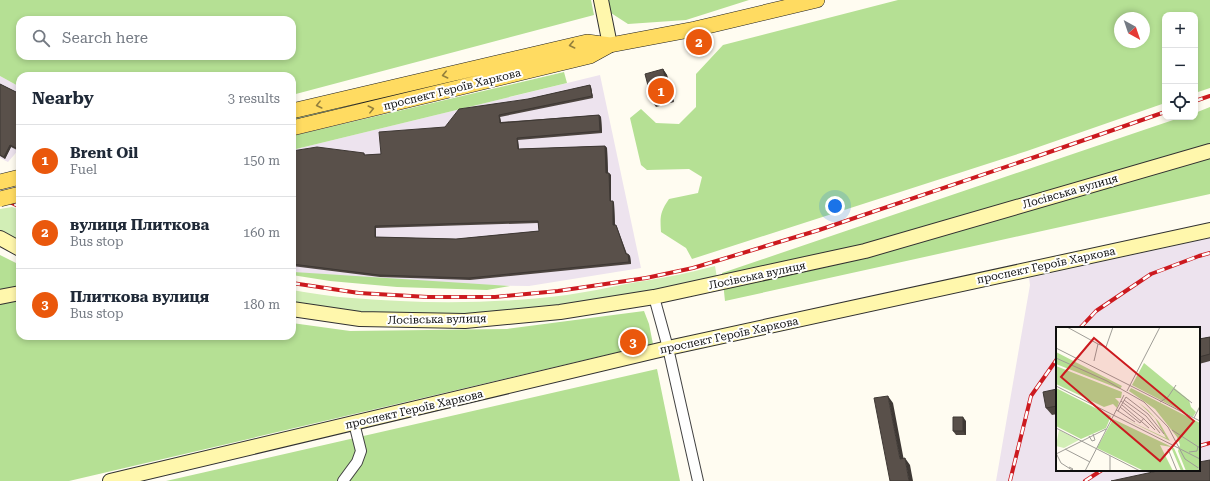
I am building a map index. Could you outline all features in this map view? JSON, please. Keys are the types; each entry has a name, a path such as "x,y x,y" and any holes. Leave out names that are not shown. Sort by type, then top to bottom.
{"main road":[{"name":"проспект Героїв Харкова","path":"296,110 587,42 610,45 695,29 817,0"},
{"name":"проспект Героїв Харкова","path":"296,127 590,56 610,45"},
{"path":"0,182 16,178"},
{"path":"0,199 16,195"}],"street":[{"path":"601,0 610,45"},
{"name":"Лосівська вулиця","path":"296,310 360,319 465,321 560,312 654,297 865,251 1210,151"},
{"name":"проспект Героїв Харкова","path":"110,481 668,348 1210,230"},
{"path":"0,238 16,247"},
{"path":"0,297 16,295"},
{"path":"654,297 668,348 698,481"},
{"path":"343,481 358,462 361,451 354,423"}],"shaded area":[{"path":"600,75 641,268 529,286 427,285 296,272 296,149"},
{"path":"0,76 16,85 16,153 8,162 0,158"},
{"path":"1210,238 1210,481 996,481 1030,285 1029,278"}],"green space":[{"path":"0,0 591,0 594,15 296,94 296,72 16,72 16,85 0,76"},
{"path":"608,0 749,0 686,20 628,24 611,13"},
{"path":"898,0 1210,0 1210,88 1198,92 1198,12 1162,12 1162,104 1027,151 692,259 686,248 661,232 661,218 662,211 669,199 698,193 702,177 689,169 647,170 641,165 630,118 641,109 656,123 679,124 696,107 696,74 723,45"},
{"path":"584,51 296,121 296,117"},
{"path":"564,72 567,83 296,149 296,135"},
{"path":"1210,107 1210,194 725,301 722,273 1173,120 1198,120 1198,112"},
{"path":"12,207 16,208 16,242 0,234 0,209"},
{"path":"0,255 16,263 16,340 296,340 296,324 350,331 507,329 644,311 649,324 653,344 69,481 0,481"},
{"path":"715,266 717,278 667,291 449,320 296,309 296,291 337,297 379,300 460,302 513,300 574,294"},
{"path":"296,272 510,286 487,290 397,287 330,281 296,276"},
{"path":"657,369 680,481 166,481"}],"building":[{"path":"663,69 670,96 652,101 645,74"},
{"path":"0,84 16,92 16,148 10,145 4,157 0,155"},
{"path":"590,85 592,96 499,115 500,123 599,115 600,131 517,138 518,149 605,146 606,173 609,173 610,201 613,201 613,225 616,225 626,254 628,254 629,262 469,278 379,275 296,265 296,150 317,147 364,153 364,155 381,154 379,132 445,127 459,109 528,99","holes":["538,221 539,231 456,239 375,237 375,226"]},
{"path":"1210,337 1210,354 1200,357 1200,339"},
{"path":"1056,389 1056,406 1046,408 1043,392"},
{"path":"888,396 900,459 905,458 909,481 890,481 874,398"},
{"path":"953,417 963,417 963,431 953,431"},
{"path":"1210,460 1210,481 1111,481 1157,471 1200,471 1200,462"}],"railway":[{"path":"1198,100 1210,96"},
{"path":"296,284 359,293 428,297 495,297 558,291 646,278 693,268 819,230 1162,113"},
{"path":"0,197 16,205"},
{"path":"1081,327 1096,311 1151,274 1210,253"},
{"path":"1010,481 1031,396 1056,360"},
{"path":"1200,446 1210,443"},
{"path":"1085,481 1100,471"}],"place":[{"name":"вулиця Плиткова","path":"699,42"},
{"name":"Brent Oil","path":"661,91"},
{"name":"Плиткова вулиця","path":"633,342"}]}
